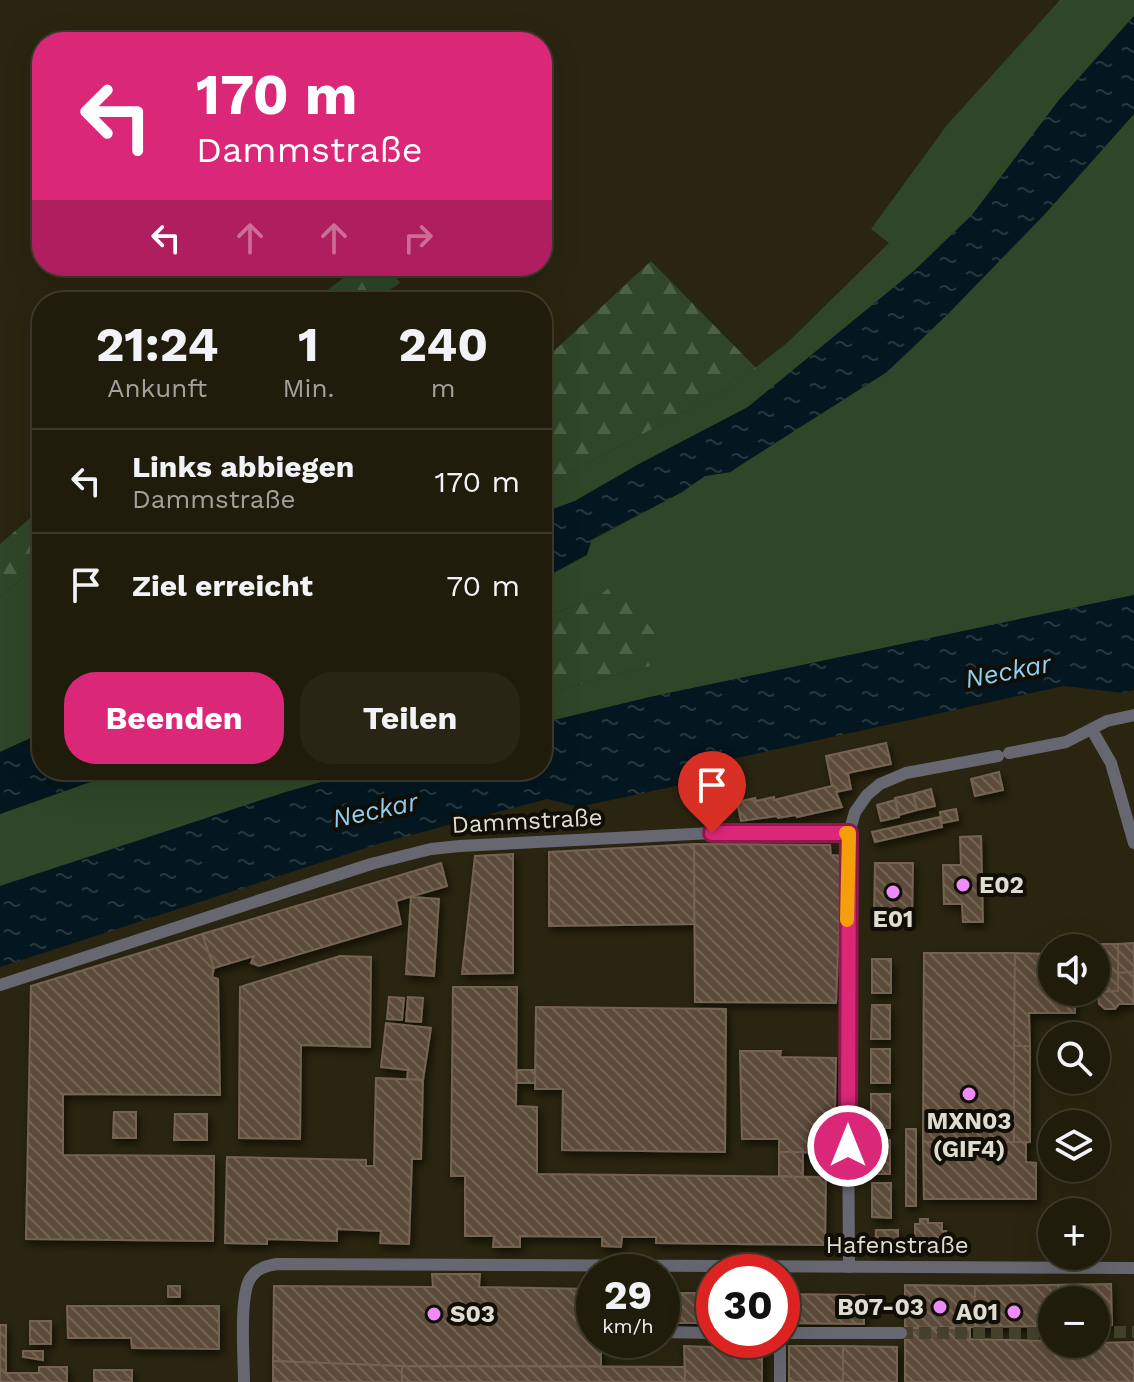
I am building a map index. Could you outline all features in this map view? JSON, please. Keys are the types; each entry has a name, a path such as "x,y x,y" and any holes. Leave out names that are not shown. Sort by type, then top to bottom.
{"street":[{"path":"849,1267 849,833 855,812 880,784 906,773 1066,742 1107,721 1134,715"},
{"path":"1092,730 1111,763 1134,843"},
{"name":"Dammstraße","path":"0,985 355,869 431,849 712,833 849,833"},
{"name":"Hafenstraße","path":"244,1382 246,1289 256,1271 277,1264 1134,1268"},
{"path":"800,1333 901,1333"},
{"path":"780,1358 780,1382"}],"green space":[{"path":"1060,0 1134,0 1134,16 1059,100 972,215 915,270 748,407 575,501 552,509 552,482 728,389 787,343 889,243 871,229 947,125"},
{"path":"1134,114 1134,595 552,721 552,691 654,665 598,597 552,614 552,571 592,540 682,492 705,476 731,472 1044,215"},
{"path":"651,261 756,368 728,389 552,482 552,353"},
{"path":"346,276 395,276 400,283 387,292 325,292"},
{"path":"32,517 32,570 0,597 0,544"},
{"path":"32,570 32,738 0,752 0,597"},
{"path":"611,586 628,597 663,645 654,665 552,691 552,614 598,597"},
{"path":"96,780 329,780 0,886 0,814"}],"water":[{"path":"1134,16 1134,114 1044,215 949,313 887,372 730,472 705,476 682,492 592,539 587,555 552,574 552,509 575,501 748,407 915,270 972,215 1059,100"},
{"name":"Neckar","path":"1134,595 1134,690 1123,693 1064,686 714,763 690,783 579,807 547,799 381,843 0,967 0,886 329,780 552,780 552,721"},
{"path":"32,738 32,780 96,780 0,814 0,752"}],"building":[{"path":"886,743 891,764 848,773 851,789 836,792 842,807 797,817 777,816 741,821 737,802 755,798 756,801 774,797 774,800 832,786 826,756"},
{"path":"999,772 1003,790 975,796 971,779"},
{"path":"931,789 935,806 917,810 913,794"},
{"path":"913,794 917,810 899,815 895,798"},
{"path":"895,800 899,817 881,821 877,805"},
{"path":"956,809 958,820 942,823 940,812"},
{"path":"940,817 942,827 875,842 872,832"},
{"name":"E02","path":"981,836 983,922 963,922 962,904 944,904 943,865 961,865 960,837"},
{"path":"694,844 694,924 549,926 549,852"},
{"path":"694,844 830,845 831,855 842,856 836,1003 695,1002"},
{"path":"513,854 513,973 462,974 475,856"},
{"path":"441,863 447,886 396,901 401,924 259,966 251,963 254,956 214,968 202,934"},
{"name":"E01","path":"875,863 913,863 912,920 874,920"},
{"path":"411,897 439,899 434,976 406,974"},
{"path":"202,934 214,968 212,977 218,979 220,1095 63,1094 63,1155 214,1156 213,1241 26,1239 31,986"},
{"path":"1134,943 1134,972 1118,973 1118,944"},
{"path":"1110,944 1118,944 1118,991 1110,991"},
{"name":"MXN03 (GIF4)","path":"924,953 1015,953 1014,1143 923,1142"},
{"path":"1015,953 1038,954 1038,1006 1075,1006 1075,1013 1029,1013 1030,1046 1014,1046"},
{"path":"340,956 371,957 370,1047 301,1045 300,1139 239,1138 240,987"},
{"path":"872,959 891,959 891,993 872,993"},
{"path":"1134,972 1133,1004 1119,1004 1115,1009 1105,1009 1101,1006 1110,1006 1110,991 1118,991 1118,973"},
{"path":"453,987 517,987 516,1106 537,1107 537,1174 826,1177 825,1245 656,1243 656,1237 622,1237 621,1247 602,1246 602,1237 520,1236 520,1247 493,1247 494,1236 465,1236 465,1176 451,1176"},
{"path":"389,997 404,998 402,1020 387,1019"},
{"path":"408,997 423,998 421,1022 406,1021"},
{"path":"872,1005 890,1005 890,1039 871,1039"},
{"path":"536,1007 726,1009 725,1152 562,1150 563,1089 535,1089"},
{"path":"386,1023 431,1028 423,1080 407,1079 408,1070 381,1067"},
{"path":"1014,1046 1030,1046 1030,1142 1014,1143"},
{"path":"871,1049 890,1049 890,1083 871,1083"},
{"path":"740,1051 781,1051 780,1057 836,1058 834,1153 779,1152 779,1139 742,1139"},
{"path":"517,1070 535,1070 535,1083 517,1083"},
{"path":"376,1078 423,1080 421,1159 412,1159 409,1244 380,1243 381,1231 337,1229 337,1241 267,1239 267,1244 225,1243 227,1157 366,1160 366,1166 374,1166"},
{"path":"871,1094 890,1094 890,1128 871,1128"},
{"path":"114,1112 136,1112 136,1138 113,1138"},
{"path":"175,1114 207,1114 207,1140 174,1140"},
{"path":"906,1129 916,1129 916,1206 906,1206"},
{"path":"871,1140 890,1140 890,1174 871,1174"},
{"path":"923,1142 1026,1142 1026,1162 1036,1163 1036,1199 924,1199"},
{"path":"779,1152 803,1152 803,1177 779,1176"},
{"path":"872,1183 891,1183 891,1218 872,1217"},
{"path":"920,1219 928,1219 928,1223 942,1223 942,1231 946,1231 942,1247 915,1247 915,1224 920,1224"},
{"path":"876,1230 898,1230 898,1253 875,1253"},
{"name":"S03","path":"432,1274 480,1274 479,1287 576,1289 576,1358 601,1358 601,1366 402,1366 273,1361 274,1286 433,1287"},
{"name":"A01","path":"1111,1284 1112,1325 1110,1286 1038,1286 1038,1326 975,1327 975,1286"},
{"name":"B07-03","path":"905,1285 975,1286 975,1327 905,1328"},
{"path":"168,1286 180,1286 180,1297 168,1297"},
{"path":"680,1293 696,1293 696,1323 680,1323"},
{"path":"800,1294 864,1295 864,1324 800,1323"},
{"path":"67,1306 219,1306 219,1349 132,1348 131,1338 68,1338"},
{"path":"30,1321 51,1321 51,1344 30,1344"},
{"path":"0,1325 6,1325 6,1373 39,1373 39,1367 67,1367 67,1382 0,1382"},
{"path":"905,1328 970,1328 970,1339 1038,1341 1038,1358 1110,1358 1110,1343 1134,1342 1134,1382 905,1382"},
{"path":"684,1346 696,1346 696,1358 762,1358 762,1382 685,1382"},
{"path":"800,1346 843,1346 843,1382 789,1382 789,1358 800,1358"},
{"path":"843,1346 897,1347 897,1382 843,1382"},
{"path":"23,1351 43,1351 43,1360 23,1357"},
{"path":"273,1361 402,1366 685,1367 685,1382 273,1382"},
{"path":"402,1366 685,1367 685,1382 402,1382"},
{"path":"94,1370 132,1370 132,1382 94,1382"}],"tunnel":[{"path":"1110,1332 1134,1332"},
{"path":"901,1333 1038,1333"}],"slow traffic":[{"path":"846,833 849,833 847,920"}],"place":[{"name":"E02","path":"963,885"},
{"name":"E01","path":"893,892"},
{"name":"MXN03 (GIF4)","path":"969,1094"},
{"name":"B07-03","path":"940,1307"},
{"name":"A01","path":"1014,1312"},
{"name":"S03","path":"434,1314"}],"route":[{"path":"712,833 849,833 848,1146"}]}
